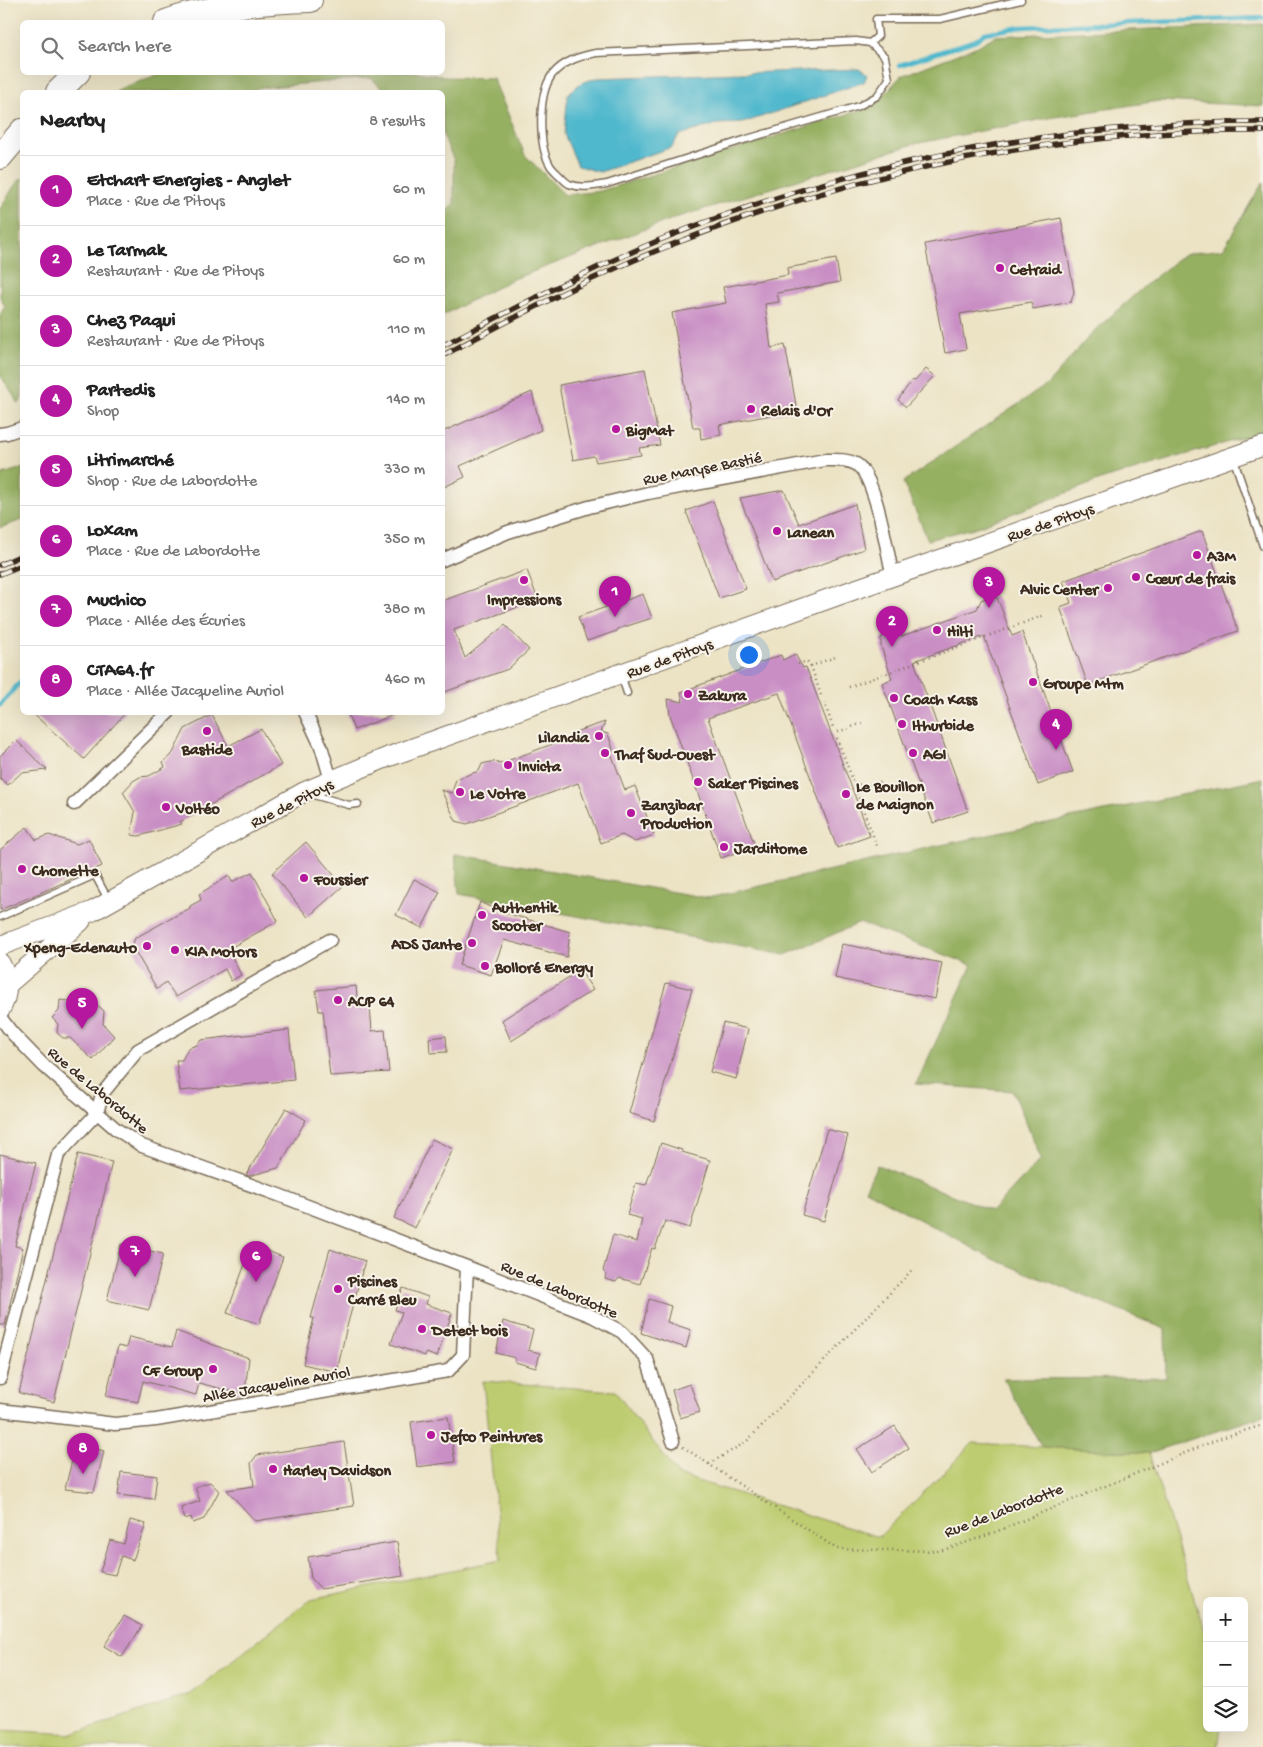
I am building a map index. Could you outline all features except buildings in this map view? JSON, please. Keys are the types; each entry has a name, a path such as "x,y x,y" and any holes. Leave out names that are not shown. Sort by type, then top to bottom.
{"highway":[{"path":"171,20 184,15 221,9 310,0"},
{"path":"60,90 75,75"},
{"path":"0,157 20,133"}],"street":[{"path":"0,434 7,434 20,429"},
{"name":"Rue de Pitoys","path":"101,906 304,792 388,757 1263,446"},
{"name":"Rue Maryse Bastié","path":"445,559 508,532 589,507 648,492 826,460 845,460 857,465 868,477 893,577"},
{"path":"74,804 166,715"},
{"path":"306,715 321,746 331,780"},
{"path":"0,946 101,906"},
{"path":"8,984 101,906"},
{"path":"0,1378 58,1154 97,1113 102,1094 138,1050 330,940"},
{"path":"0,963 5,971 8,984 6,1000 0,1010"},
{"name":"Rue de Labordotte","path":"0,1017 12,1033 44,1066 116,1129 142,1146 276,1194 467,1267 592,1316 622,1332 647,1359 673,1441"},
{"name":"Allée Jacqueline Auriol","path":"0,1410 114,1424 156,1420 448,1370 463,1355 467,1267"}],"lane":[{"path":"870,43 885,57 889,79 877,96 859,106 747,139 607,184 585,188 566,183 550,165 542,139 541,110 546,87 552,75 566,63 580,56 596,53 846,41 870,43 878,36 876,19 940,19 1020,0"},
{"path":"1232,456 1263,546"},
{"path":"620,674 627,693"},
{"path":"304,792 350,805 358,804"},
{"path":"0,917 96,875 101,906"}],"path":[{"path":"849,687 1045,615"},
{"path":"811,666 838,656"},
{"path":"798,664 807,661 811,666 821,695"},
{"path":"824,702 836,732 862,724"},
{"path":"837,738 854,784 865,787"},
{"path":"860,788 882,781"},
{"path":"857,793 878,849"},
{"path":"709,1464 746,1442 912,1270"},
{"name":"Rue de Labordotte","path":"673,1441 836,1549 940,1551 988,1534 1221,1438 1263,1425"}],"green space":[{"path":"1263,24 1263,106 1158,101 1049,118 914,144 675,218 511,280 445,314 445,213 454,203 454,161 445,140 445,90 384,90 371,78 257,88 254,90 118,90 157,75 434,75 493,78 525,155 565,195 600,191 874,106 901,76 978,46 995,36"},
{"path":"20,180 19,404 0,375 0,315 5,306 0,297 0,209"},
{"path":"1263,182 1263,432 1106,478 977,527 928,540 903,482 1048,384 1092,333 1149,282 1185,254 1223,249"},
{"path":"20,469 20,521 0,528 0,475"},
{"path":"1263,778 1263,1416 1149,1453 1042,1447 1003,1379 1166,1378 1165,1329 991,1258 865,1190 877,1165 992,1211 1041,1159 1013,1091 916,1084 972,965 860,923 785,955 459,894 455,854 708,898 936,846"},
{"path":"483,1381 615,1391 678,1475 879,1537 973,1443 1149,1453 1203,1627 1203,1732 1220,1732 1218,1747 0,1747 0,1730 72,1734 191,1694 311,1599 501,1560"}],"water":[{"path":"859,69 867,75 864,82 743,123 717,124 679,135 672,147 600,172 578,166 564,134 568,94 581,83 597,78"}],"waterway":[{"path":"900,65 976,40 985,33 1022,27 1263,18"},
{"path":"0,705 20,682"}],"railway":[{"path":"445,344 499,316 643,247 743,209 815,186 888,167 962,151 1037,138 1112,129 1263,122"},
{"path":"445,354 558,296 646,255 746,217 818,194 964,159 1038,146 1113,137 1188,132 1263,131"},
{"path":"0,565 20,556"},
{"path":"0,574 20,566"}],"place":[{"name":"Cetraid","path":"1000,268"},
{"name":"Relais d'Or","path":"751,409"},
{"name":"BigMat","path":"616,429"},
{"name":"Lanean","path":"777,531"},
{"name":"A3M","path":"1197,555"},
{"name":"Cœur de frais","path":"1136,577"},
{"name":"Impressions","path":"524,580"},
{"name":"Alvic Center","path":"1108,588"},
{"name":"Chez Paqui","path":"989,608"},
{"name":"Etchart Energies - Anglet","path":"615,617"},
{"name":"Hilti","path":"937,630"},
{"name":"Le Tarmak","path":"892,647"},
{"name":"Groupe Mtm","path":"1033,682"},
{"name":"Zakura","path":"688,694"},
{"name":"Coach Kass","path":"894,698"},
{"name":"Ithurbide","path":"902,724"},
{"name":"Bastide","path":"207,731"},
{"name":"Lilandia","path":"599,736"},
{"name":"Partedis","path":"1056,750"},
{"name":"Thaf Sud-Ouest","path":"605,753"},
{"name":"AGI","path":"913,753"},
{"name":"Invicta","path":"508,765"},
{"name":"Saker Piscines","path":"698,782"},
{"name":"Le Votre","path":"460,792"},
{"name":"Le Bouillon de Maignon","path":"846,794"},
{"name":"Voltéo","path":"166,807"},
{"name":"Zanzibar Production","path":"631,813"},
{"name":"JardiHome","path":"724,847"},
{"name":"Chomette","path":"22,869"},
{"name":"Foussier","path":"304,878"},
{"name":"Authentik Scooter","path":"482,915"},
{"name":"ADS Jante","path":"472,943"},
{"name":"Xpeng-Edenauto","path":"147,946"},
{"name":"KIA Motors","path":"175,950"},
{"name":"Bolloré Energy","path":"485,966"},
{"name":"ACP 64","path":"338,1000"},
{"name":"Litrimarché","path":"82,1029"},
{"name":"Muchico","path":"135,1277"},
{"name":"Loxam","path":"256,1282"},
{"name":"Piscines Carré Bleu","path":"338,1289"},
{"name":"Detect bois","path":"422,1329"},
{"name":"CF Group","path":"213,1369"},
{"name":"Jefco Peintures","path":"431,1435"},
{"name":"Harley Davidson","path":"273,1469"},
{"name":"CTA64.fr","path":"83,1474"}]}
